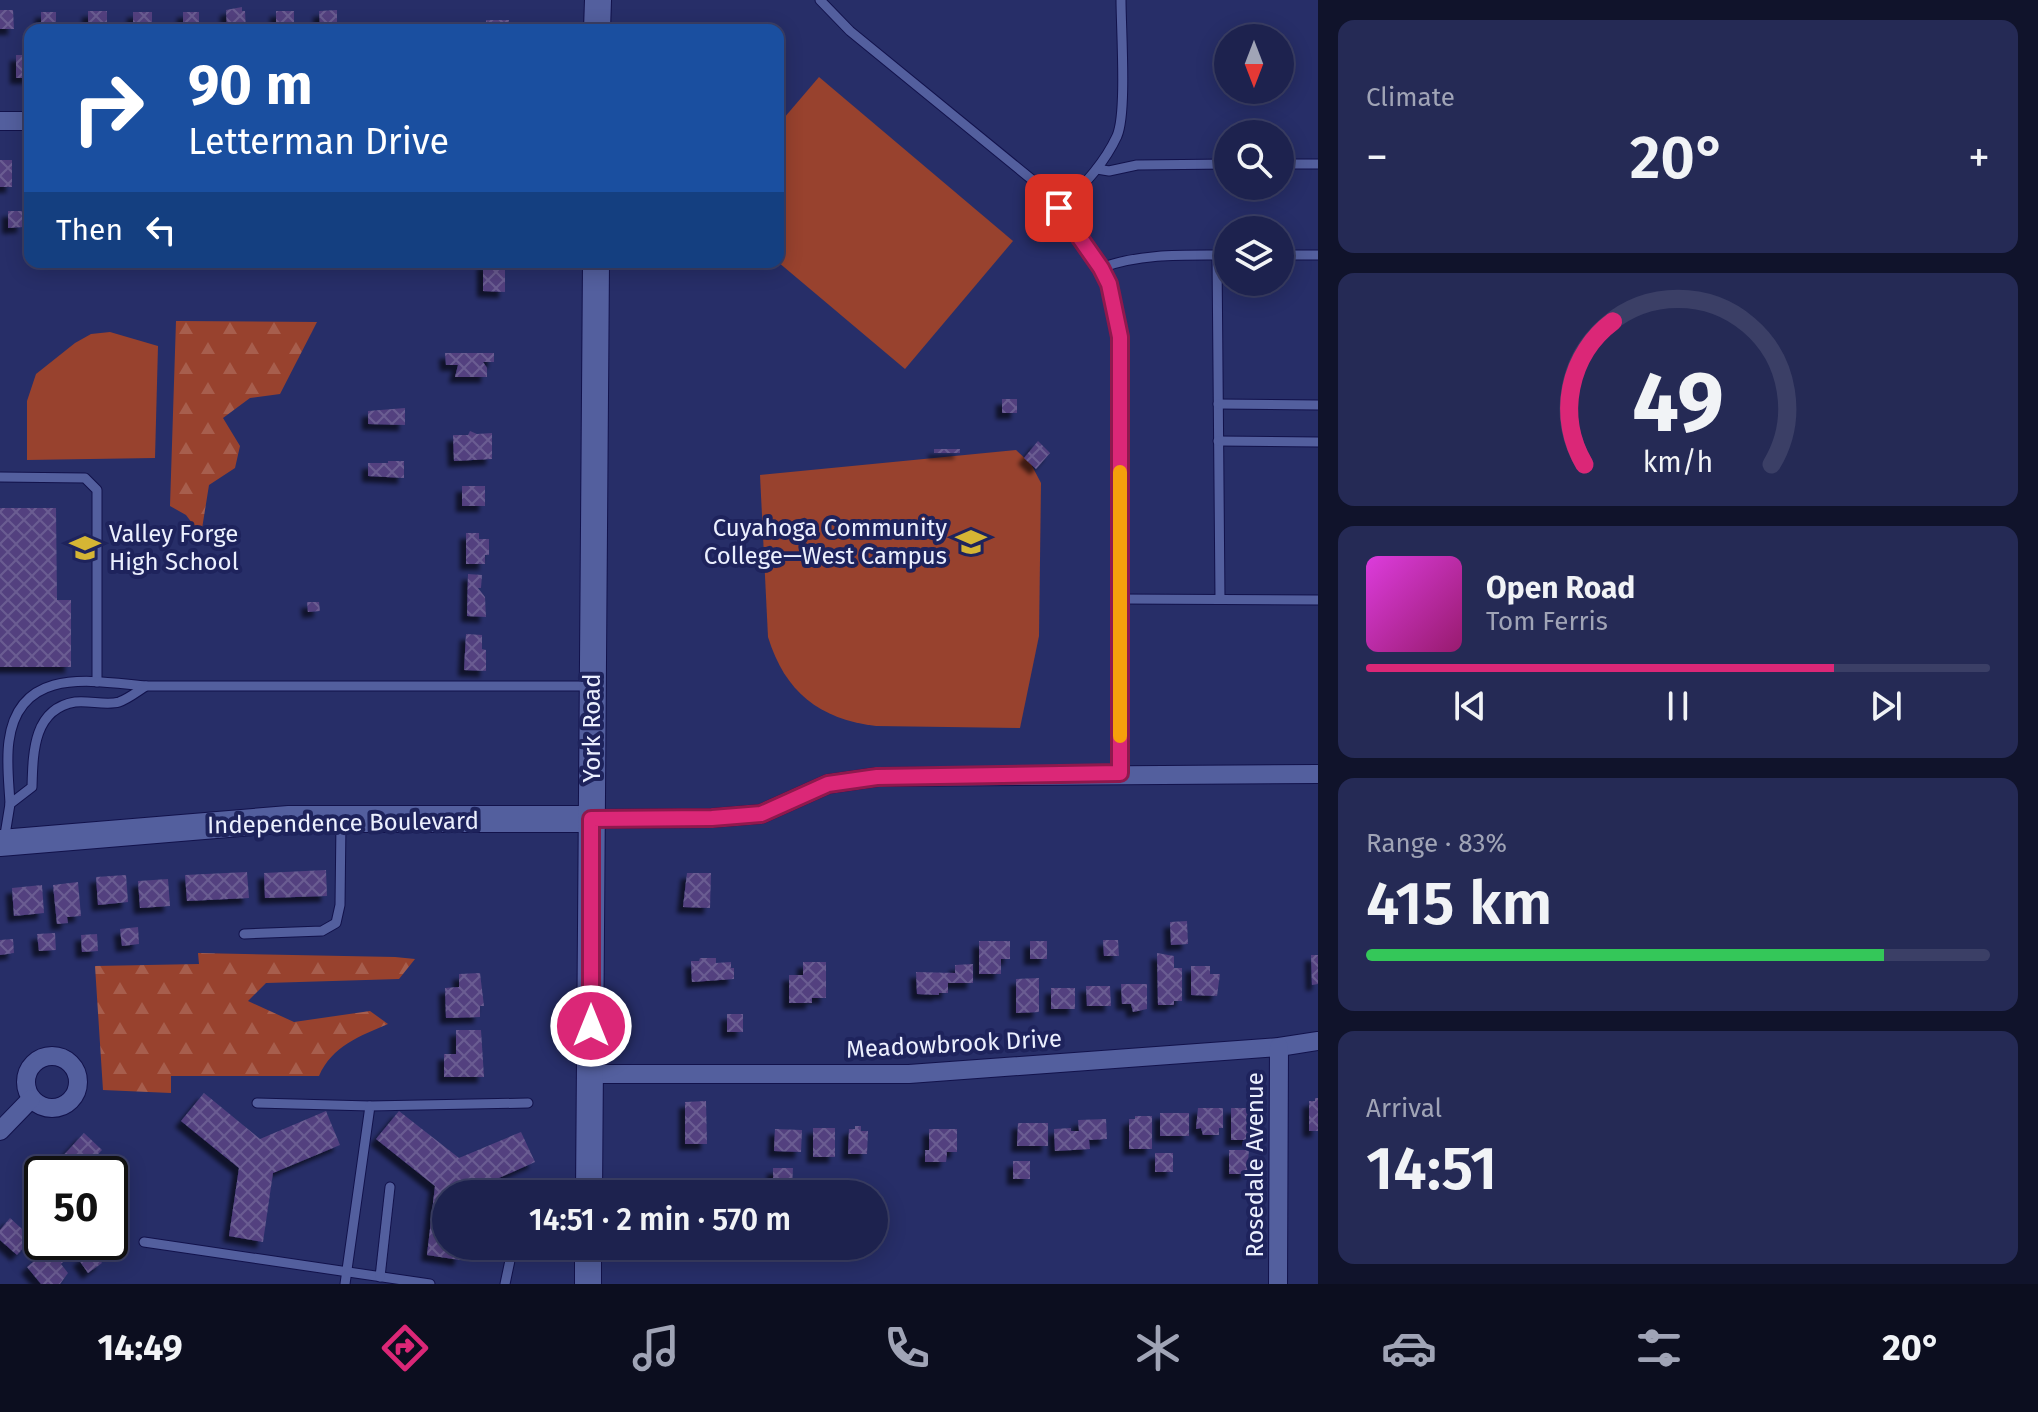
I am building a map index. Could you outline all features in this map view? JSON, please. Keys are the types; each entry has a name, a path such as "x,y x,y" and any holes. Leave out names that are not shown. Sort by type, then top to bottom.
{"main road":[{"path":"597,24 598,0"},
{"name":"York Road","path":"589,1180 596,268"},
{"name":"Independence Boulevard","path":"2,842 289,819 591,819"},
{"path":"588,1260 588,1284"}],"street":[{"path":"0,121 24,121"},
{"path":"591,819 712,818 761,814 828,784 877,777 1318,774"},
{"name":"Meadowbrook Drive","path":"591,1074 909,1074 1279,1047 1318,1041"},
{"name":"Rosedale Avenue","path":"1278,1284 1279,1047"},
{"path":"0,1131 31,1099"}],"lane":[{"path":"820,0 850,31 1041,187 1059,208 1109,284 1120,337 1120,773"},
{"path":"1059,208 1097,169 1118,133 1121,0"},
{"path":"1097,169 1109,171 1137,165 1214,164"},
{"path":"1294,164 1318,164"},
{"path":"1101,268 1119,261 1214,255"},
{"path":"1294,255 1318,255"},
{"path":"1220,599 1218,404 1221,296"},
{"path":"1218,404 1318,405"},
{"path":"1218,441 1318,442"},
{"path":"0,477 85,478 97,490 97,682"},
{"path":"1120,599 1318,600"},
{"path":"2,842 10,804 9,741 16,717 29,697 44,687 59,683 146,686 592,686"},
{"path":"10,804 32,787 34,742 43,721 56,710 75,702 118,703 146,686"},
{"path":"244,934 322,931 336,923 340,905 341,819"},
{"path":"257,1103 370,1106 528,1103"},
{"path":"345,1284 370,1106"},
{"path":"380,1277 390,1187"},
{"path":"144,1242 430,1284"},
{"path":"505,1284 510,1260"}],"green space":[{"path":"819,77 1013,241 905,369 784,267 784,118"},
{"path":"176,321 317,322 280,394 250,398 223,418 240,446 235,468 209,485 201,535 186,515 170,506"},
{"path":"110,332 158,346 155,458 27,460 27,401 36,374 75,343 91,334"},
{"path":"1016,450 1031,464 1041,483 1039,636 1020,728 876,726 837,717 807,700 784,673 768,637 760,475"},
{"path":"198,953 415,959 399,979 266,983 248,1001 294,1022 370,1011 388,1024 339,1050 319,1076 171,1076 171,1093 103,1090 95,966 199,964"}],"building":[{"path":"242,7 246,24 227,24 226,10"},
{"path":"0,10 13,10 14,29 0,29"},
{"path":"337,10 337,24 320,24 319,11"},
{"path":"88,11 107,11 107,24 88,24"},
{"path":"276,11 294,11 294,24 276,24"},
{"path":"41,12 56,12 56,24 41,24"},
{"path":"133,12 152,12 152,24 133,24"},
{"path":"183,12 199,12 199,24 183,24"},
{"path":"486,20 509,20 509,24 486,24"},
{"path":"16,55 24,55 24,78 16,78"},
{"path":"0,160 12,160 12,187 0,187"},
{"path":"8,211 23,211 23,227 8,228"},
{"path":"483,268 505,268 505,292 483,291"},
{"path":"445,353 494,353 494,362 483,362 487,377 455,377 458,365 446,365"},
{"path":"1002,399 1017,399 1017,413 1002,413"},
{"path":"405,408 405,425 368,424 368,411"},
{"path":"470,431 492,433 492,459 454,461 453,435 468,435"},
{"path":"1038,441 1050,453 1036,469 1024,458"},
{"path":"934,449 960,449 960,453 934,453"},
{"path":"404,461 404,478 368,476 368,463"},
{"path":"462,486 485,486 485,506 462,506"},
{"name":"Valley Forge High School","path":"0,508 56,508 57,600 71,600 71,667 0,667"},
{"path":"466,533 479,533 479,539 489,539 489,555 485,555 485,564 466,564"},
{"path":"468,574 482,575 481,588 478,588 485,597 486,617 467,616"},
{"path":"307,602 319,602 320,611 308,612"},
{"path":"466,634 482,635 486,671 464,670"},
{"path":"326,870 327,896 265,898 264,873"},
{"path":"247,872 249,898 187,901 185,875"},
{"path":"687,873 711,873 710,908 683,907"},
{"path":"126,875 128,902 98,905 96,877"},
{"path":"168,879 170,906 140,908 138,881"},
{"path":"78,882 81,916 67,917 68,923 57,924 53,885"},
{"path":"42,885 44,913 14,916 12,888"},
{"path":"1187,921 1188,944 1171,945 1170,922"},
{"path":"138,927 139,944 122,946 120,929"},
{"path":"55,933 56,950 39,951 37,934"},
{"path":"97,934 98,951 82,952 81,935"},
{"path":"13,939 14,953 0,955 0,940"},
{"path":"1103,940 1118,940 1119,956 1104,956"},
{"path":"979,941 1010,941 1010,959 1001,959 1001,974 979,974"},
{"path":"1030,941 1047,941 1047,959 1030,959"},
{"path":"1157,953 1174,956 1174,968 1182,968 1182,1001 1174,1001 1174,1005 1158,1005"},
{"path":"1311,955 1318,955 1318,984 1312,985"},
{"path":"700,958 716,958 716,963 731,962 734,979 692,982 691,961 699,961"},
{"path":"803,962 826,962 826,998 812,998 812,1003 789,1003 789,975 803,975"},
{"path":"973,964 973,983 948,983 948,993 939,995 917,994 916,972 955,973 955,965"},
{"path":"1191,966 1210,966 1210,974 1220,974 1217,996 1191,995"},
{"path":"480,973 484,1006 480,1006 480,1017 446,1018 445,988 459,987 459,974"},
{"path":"1039,978 1039,1012 1016,1013 1016,979"},
{"path":"1121,984 1147,984 1147,1009 1133,1012 1131,1004 1122,1004"},
{"path":"1086,986 1110,986 1111,1006 1087,1006"},
{"path":"1051,988 1075,988 1075,1009 1051,1009"},
{"path":"727,1014 743,1014 743,1032 727,1032"},
{"path":"456,1030 481,1030 484,1077 444,1077 444,1054 456,1054"},
{"path":"204,1093 260,1139 326,1111 340,1145 273,1173 263,1242 229,1236 239,1168 181,1121"},
{"path":"1318,1098 1318,1131 1309,1131 1309,1101 1315,1101"},
{"path":"706,1101 707,1144 685,1144 685,1102"},
{"path":"1198,1108 1223,1108 1223,1128 1219,1128 1219,1135 1203,1135 1201,1128 1196,1129"},
{"path":"1231,1108 1252,1108 1253,1140 1231,1140"},
{"path":"399,1111 459,1158 521,1132 535,1162 494,1180 432,1180 432,1184 376,1139"},
{"path":"1160,1113 1189,1113 1189,1136 1160,1136"},
{"path":"1135,1116 1152,1116 1152,1149 1129,1149 1129,1119 1135,1119"},
{"path":"1106,1119 1107,1139 1089,1140 1090,1149 1055,1151 1054,1129 1079,1131 1078,1120"},
{"path":"1018,1123 1048,1123 1048,1146 1017,1146"},
{"path":"855,1126 861,1126 861,1131 868,1131 867,1154 848,1154 849,1129 855,1129"},
{"path":"813,1128 835,1128 835,1157 813,1157"},
{"path":"775,1129 802,1130 801,1152 774,1151"},
{"path":"929,1129 957,1129 957,1152 947,1152 946,1162 925,1162 925,1150 929,1150"},
{"path":"84,1133 102,1150 96,1156 63,1156"},
{"path":"1229,1150 1249,1150 1247,1174 1229,1174"},
{"path":"1155,1153 1173,1153 1173,1172 1155,1172"},
{"path":"1013,1161 1030,1161 1030,1179 1013,1179"},
{"path":"773,1168 793,1168 792,1180 773,1180"},
{"path":"432,1212 432,1256 427,1255"},
{"path":"10,1218 24,1231 24,1247 17,1255 0,1240 0,1230"},
{"path":"36,1260 65,1260 61,1264 68,1273 60,1284 41,1284 27,1267"},
{"path":"79,1260 100,1260 102,1263 88,1273"}],"slow traffic":[{"path":"1120,472 1120,736"}],"place":[{"name":"Cuyahoga Community College—West Campus","path":"971,542"},
{"name":"Valley Forge High School","path":"85,548"}],"route":[{"path":"591,1026 591,819 712,818 761,814 828,784 877,777 1120,773 1120,337 1109,284 1068,217 1059,208"}]}
